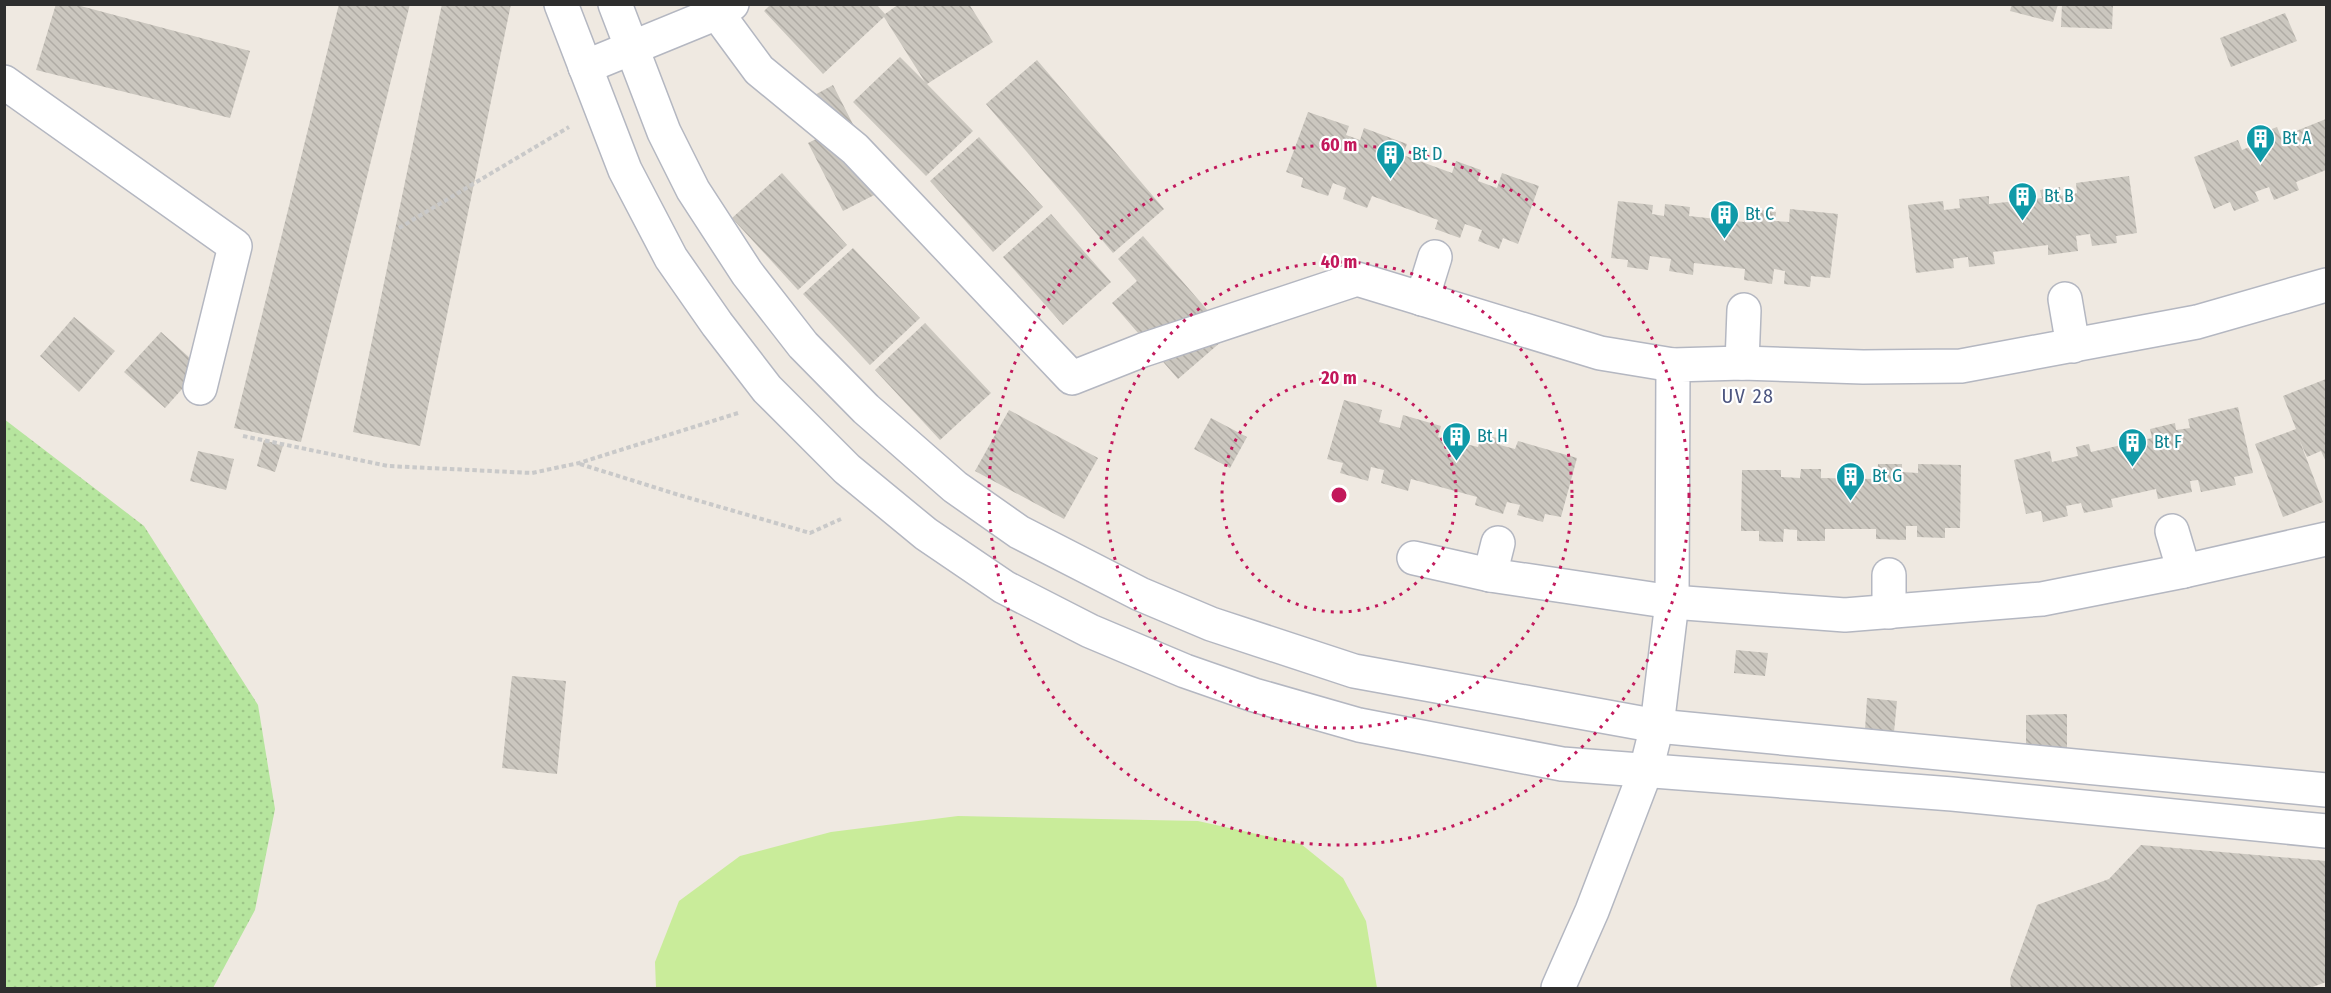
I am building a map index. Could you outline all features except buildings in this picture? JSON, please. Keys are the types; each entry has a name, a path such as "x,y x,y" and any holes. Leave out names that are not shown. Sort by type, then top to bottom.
{"street":[{"path":"561,4 626,170 671,258 717,324 767,389 856,476 926,534 1004,587 1090,632 1185,671 1254,695 1359,725 1562,764 1964,795 2326,831"},
{"path":"615,4 664,132 693,190 747,273 803,345 866,410 955,487 1019,532 1150,598 1211,624 1354,671 1657,726 2326,790"},
{"path":"585,67 724,9 759,70 855,149 1072,378 1143,350 1357,279 1600,353 1673,365 1742,363 1863,367 1961,366 2197,322 2326,285"},
{"path":"4,82 235,246 200,388"},
{"path":"1422,299 1435,257"},
{"path":"2065,299 2073,346"},
{"path":"1742,363 1744,310"},
{"path":"1558,988 1592,911 1646,770 1657,726 1672,602 1673,365"},
{"path":"2172,531 2184,572"},
{"path":"1414,558 1490,575 1672,602 1845,615 2042,599 2184,572 2326,539"},
{"path":"1490,575 1498,543"},
{"path":"1889,575 1889,612"}],"path":[{"path":"399,228 569,127"},
{"path":"243,436 388,466 532,473 579,463 738,413"},
{"path":"579,463 679,495 810,532 841,519"}],"green space":[{"path":"4,419 144,526 258,705 275,809 255,910 213,988 5,988"},
{"path":"958,816 1198,821 1301,844 1343,878 1366,921 1377,988 656,988 655,962 679,901 740,856 831,832"}],"place":[{"name":"Bt A","path":"2261,164"},
{"name":"Bt D","path":"1391,180"},
{"name":"Bt B","path":"2023,222"},
{"name":"Bt C","path":"1724,240"},
{"name":"Bt H","path":"1456,462"},
{"name":"Bt F","path":"2133,468"},
{"name":"Bt G","path":"1851,502"}],"district":[{"name":"UV 28","path":"1748,396"}]}
